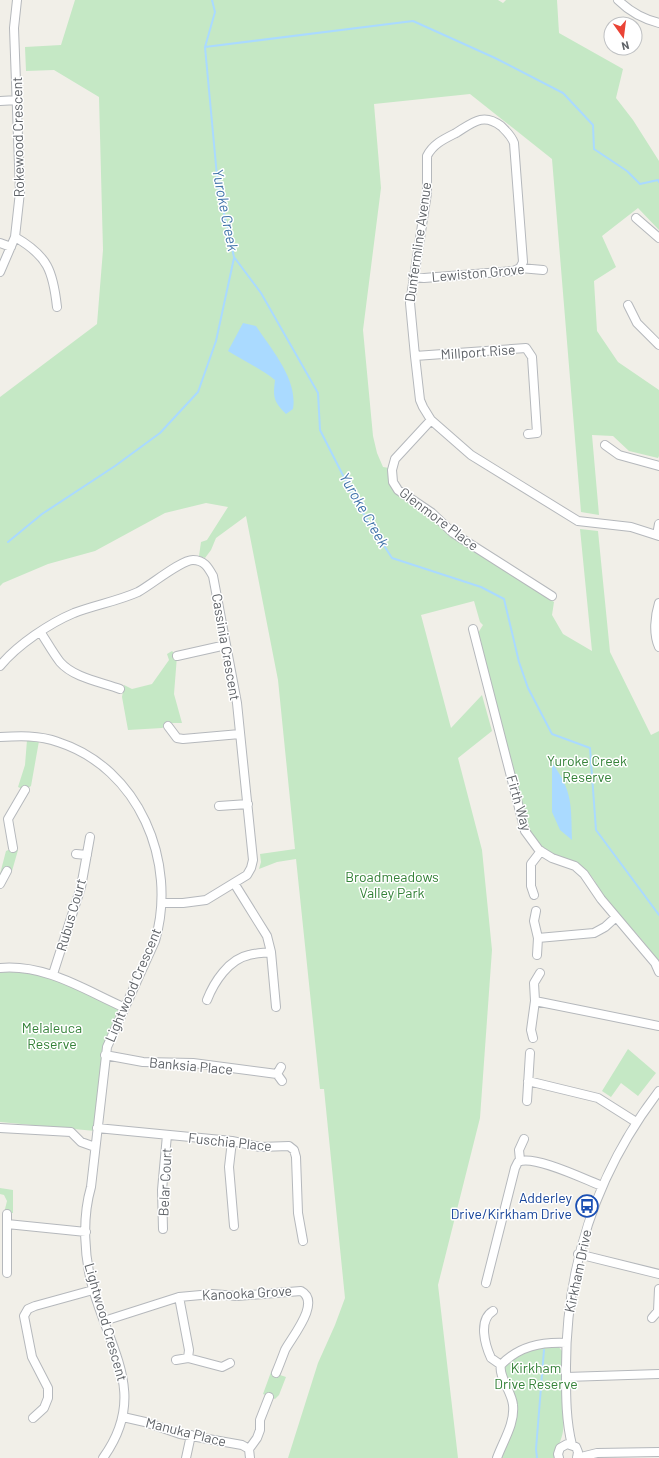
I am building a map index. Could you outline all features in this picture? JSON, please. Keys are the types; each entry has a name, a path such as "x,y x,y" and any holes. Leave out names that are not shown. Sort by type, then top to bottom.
{"street":[{"name":"Rokewood Crescent","path":"0,272 15,238 20,192 18,100 14,28 17,0"},
{"path":"618,0 626,8 644,19 659,23"},
{"path":"0,101 18,100"},
{"name":"Dunfermline Avenue","path":"520,268 523,262 514,143 510,134 494,121 486,119 478,120 437,143 427,156 427,193 413,277 410,311 420,400 431,420 471,455 578,521 631,527 658,535"},
{"path":"636,218 659,238"},
{"path":"15,238 28,245 39,254 48,267 54,281 57,307"},
{"path":"0,243 11,247"},
{"name":"Lewiston Grove","path":"413,277 424,278 512,271 520,268 543,270"},
{"path":"628,305 637,324 659,345"},
{"name":"Millport Rise","path":"415,356 526,348 532,357 536,434"},
{"name":"Glenmore Place","path":"431,420 396,459 392,470 394,482 398,490 432,513 453,533 553,596"},
{"path":"605,445 619,455 659,466"},
{"path":"658,535 659,524"},
{"name":"Cassinia Crescent","path":"0,666 11,653 74,613 137,592 183,562 192,560 201,561 208,566 213,576 237,703 253,860 247,875 206,900 183,903 162,903"},
{"path":"659,603 656,624 656,640 659,647"},
{"name":"Firth Way","path":"473,629 525,831 531,841 541,851 552,858 575,866 584,874 601,899 655,963 659,972"},
{"path":"41,633 60,662 68,669 76,674 120,689"},
{"path":"177,656 226,645"},
{"path":"168,726 177,738 183,740 240,734"},
{"name":"Lightwood Crescent","path":"0,737 29,736 58,742 92,758 121,784 146,821 154,842 159,868 162,903 160,924 155,941 123,1008 105,1055 91,1187 91,1211 86,1230 88,1270 124,1383 123,1417 111,1446 103,1458"},
{"path":"13,848 4,819 25,790"},
{"path":"219,806 248,804"},
{"name":"Rubus Court","path":"53,974 79,894 90,837"},
{"path":"534,895 531,886 531,864 541,851"},
{"path":"76,854 87,855"},
{"path":"0,884 7,871"},
{"path":"234,883 260,922 267,936 271,952 276,1007"},
{"path":"536,911 534,921 538,938 537,956"},
{"path":"538,938 594,933 605,927 616,917"},
{"path":"207,1000 220,976 232,963 248,955 271,952"},
{"path":"0,968 33,969 53,974 123,1008"},
{"path":"533,1038 531,1030 535,1001 534,983 540,973"},
{"path":"535,1001 659,1026"},
{"path":"526,1101 530,1053"},
{"name":"Banksia Place","path":"105,1055 143,1062 193,1063 279,1070 282,1081"},
{"path":"528,1081 598,1098 636,1122"},
{"name":"Kirkham Drive","path":"559,1458 558,1451 562,1446 567,1422 566,1343 571,1292 578,1254 592,1210 614,1160 636,1122 659,1091"},
{"path":"0,1128 71,1132 81,1142 95,1146"},
{"name":"Fuschia Place","path":"97,1128 232,1141 260,1147 289,1146 294,1150 296,1157 298,1213 303,1241"},
{"name":"Belar Court","path":"163,1229 162,1190 168,1135"},
{"path":"486,1283 515,1168 520,1160 519,1150 524,1139"},
{"path":"232,1141 229,1167 234,1226"},
{"path":"520,1160 526,1160 559,1168 602,1186"},
{"path":"7,1214 7,1273"},
{"path":"7,1224 86,1230"},
{"path":"578,1254 659,1274"},
{"path":"652,1318 658,1311 659,1289"},
{"path":"33,1418 44,1408 48,1398 48,1388 32,1357 24,1316 28,1309 35,1306 94,1290"},
{"name":"Kanooka Grove","path":"104,1321 179,1297 212,1294 237,1296 299,1290 305,1293 308,1303 305,1320 286,1350 276,1373"},
{"path":"179,1297 189,1350 188,1358"},
{"path":"479,1311 490,1313 485,1333 490,1356 495,1362 501,1365"},
{"path":"497,1458 510,1426 513,1410 512,1395 500,1373 501,1365 517,1353 532,1346 542,1343 566,1343"},
{"path":"176,1360 188,1358 222,1367 230,1363"},
{"path":"566,1377 659,1374"},
{"path":"250,1458 249,1448 257,1438 260,1430 260,1420 269,1397"},
{"name":"Manuka Place","path":"123,1417 145,1422 180,1434 242,1445 249,1448"},
{"name":"Kirkham Drive","path":"567,1422 574,1446 578,1452 577,1458"},
{"path":"186,1458 191,1435"},
{"path":"562,1446 567,1444 597,1453"},
{"path":"577,1458 597,1453 659,1452"}],"green space":[{"path":"75,0 498,0 503,3 506,0 557,0 559,33 623,69 616,98 633,120 659,161 659,230 638,208 602,236 616,267 594,281 597,331 618,362 659,390 659,456 658,458 629,451 613,436 592,435 599,515 581,512 552,159 470,94 374,104 381,188 363,330 373,436 377,453 383,467 389,468 389,481 393,490 407,502 420,508 448,533 554,602 552,615 563,634 592,651 580,529 598,531 610,652 651,735 659,731 659,963 647,946 604,896 587,871 571,860 549,852 541,847 527,827 478,633 483,625 480,622 474,601 421,615 451,728 482,695 492,731 458,758 482,850 492,950 480,1118 438,1285 458,1458 288,1458 318,1363 345,1298 324,1089 320,1089 296,859 277,862 259,869 261,862 260,854 295,849 278,680 246,516 216,538 211,550 205,558 199,556 201,542 207,540 228,507 206,503 165,513 95,551 48,564 3,583 0,586 0,397 97,324 103,250 99,97 54,70 26,71 25,47 61,45"},
{"path":"172,651 177,656 174,694 182,723 172,723 162,728 128,730 122,697 124,685 132,689 152,684 169,660 167,654"},
{"path":"27,740 39,741 31,786 25,790 18,787 25,765"},
{"path":"13,848 18,850 12,871 0,874 6,851"},
{"name":"Melaleuca Reserve","path":"14,971 55,980 81,990 119,1008 103,1045 95,1131 0,1122 0,972"},
{"path":"628,1049 656,1073 638,1096 621,1083 611,1097 602,1091"},
{"path":"0,1188 13,1190 13,1213 4,1213 7,1201 4,1195 0,1194"},
{"name":"Kirkham Drive Reserve","path":"558,1346 562,1351 564,1411 562,1438 557,1451 557,1458 499,1458 512,1428 513,1391 503,1370 507,1363 520,1354 534,1349"},
{"path":"271,1372 286,1377 279,1395 275,1399 263,1394"}],"water":[{"path":"243,323 256,326 282,365 291,387 293,398 293,409 286,414 276,402 274,395 275,380 258,368 228,351"},
{"path":"552,763 564,782 570,799 572,840 560,830 552,812"}],"waterway":[{"name":"Yuroke Creek","path":"212,0 215,12 205,47 218,187 234,257 261,293 318,393 320,430 358,505 392,558 481,587 504,599 519,662 528,688 552,734 590,748 596,830 659,915"},
{"path":"205,47 413,21 495,58 563,93 593,125 594,149 627,171 640,184 658,180 659,182"},
{"path":"8,542 42,514 115,466 160,433 198,392 216,341 234,258"},
{"path":"537,1458 536,1449 544,1350"}],"place":[{"name":"Adderley Drive/Kirkham Drive","path":"587,1206"}],"park label":[{"name":"Yuroke Creek Reserve","path":"587,770"},
{"name":"Broadmeadows Valley Park","path":"392,886"}]}
